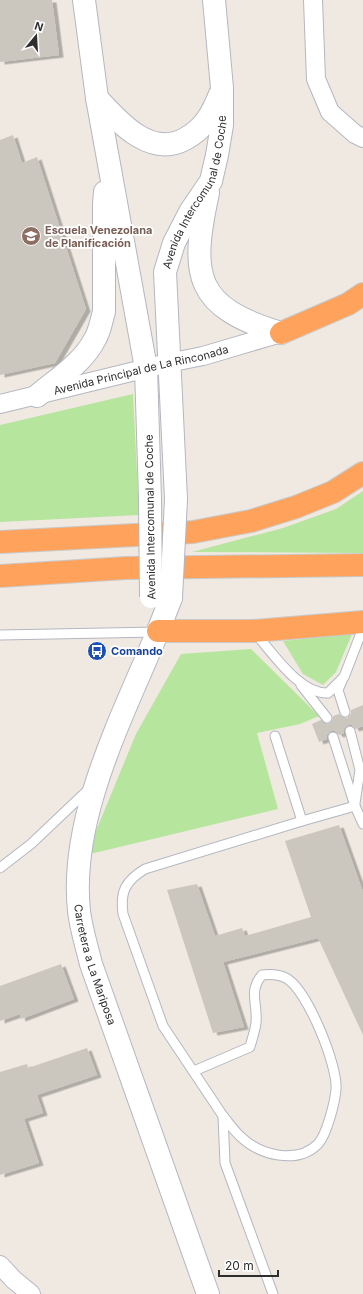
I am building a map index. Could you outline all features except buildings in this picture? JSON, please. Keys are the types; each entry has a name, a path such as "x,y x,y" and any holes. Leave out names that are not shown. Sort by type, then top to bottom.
{"highway":[{"path":"281,333 348,304 363,294"},
{"path":"0,542 193,532 251,521 296,507 333,492 363,473"},
{"path":"0,576 126,568 363,565"},
{"path":"158,632 253,631 363,622"}],"main road":[{"name":"Avenida Intercomunal de Coche","path":"84,0 97,98 146,368 150,499 161,597"},
{"name":"Avenida Intercomunal de Coche","path":"158,632 161,597 176,499 168,362 165,272 174,243 190,212 211,181 222,125 222,88 214,0"},
{"path":"97,98 118,121 132,132 147,141 164,146 178,143 204,126 214,109 222,88"},
{"path":"37,396 77,363 95,340 100,326 104,312 104,204 109,165"},
{"path":"211,181 200,230 199,260 203,280 212,297 222,307 255,326 281,333"},
{"name":"Carretera a La Mariposa","path":"158,632 95,784 79,854 79,911 89,956 208,1294"}],"street":[{"path":"313,0 316,79 330,112 355,134 363,138"},
{"name":"Avenida Principal de La Rinconada","path":"0,404 37,396 168,362 203,356 281,333"},
{"path":"0,1265 14,1280 31,1294"}],"lane":[{"path":"345,712 338,690 363,628"},
{"path":"253,631 327,718"},
{"path":"0,635 158,632"},
{"path":"297,681 321,694 328,693 344,677"},
{"path":"350,731 360,770 355,806"},
{"path":"275,736 302,820"},
{"path":"333,737 355,806 363,824"},
{"path":"0,868 31,844 95,784"},
{"path":"194,1071 250,1047 256,1021 254,1001 255,983 262,975 272,974 286,978 300,992 320,1027 336,1088 332,1114 318,1143 302,1153 278,1156 254,1147 240,1137 223,1116 163,1026 123,914 121,899 126,885 135,875 145,870 302,820 355,806"},
{"path":"223,1116 225,1163 273,1294"}],"green space":[{"path":"133,394 139,515 0,522 0,425"},
{"path":"363,491 363,553 192,552 283,528 336,509"},
{"path":"352,634 336,672 323,685 303,674 283,641"},
{"path":"251,649 319,716 300,724 257,733 278,809 86,855 136,734 181,654"}],"place":[{"name":"Escuela Venezolana de Planificación","path":"31,236"},
{"name":"Comando","path":"97,651"}]}
